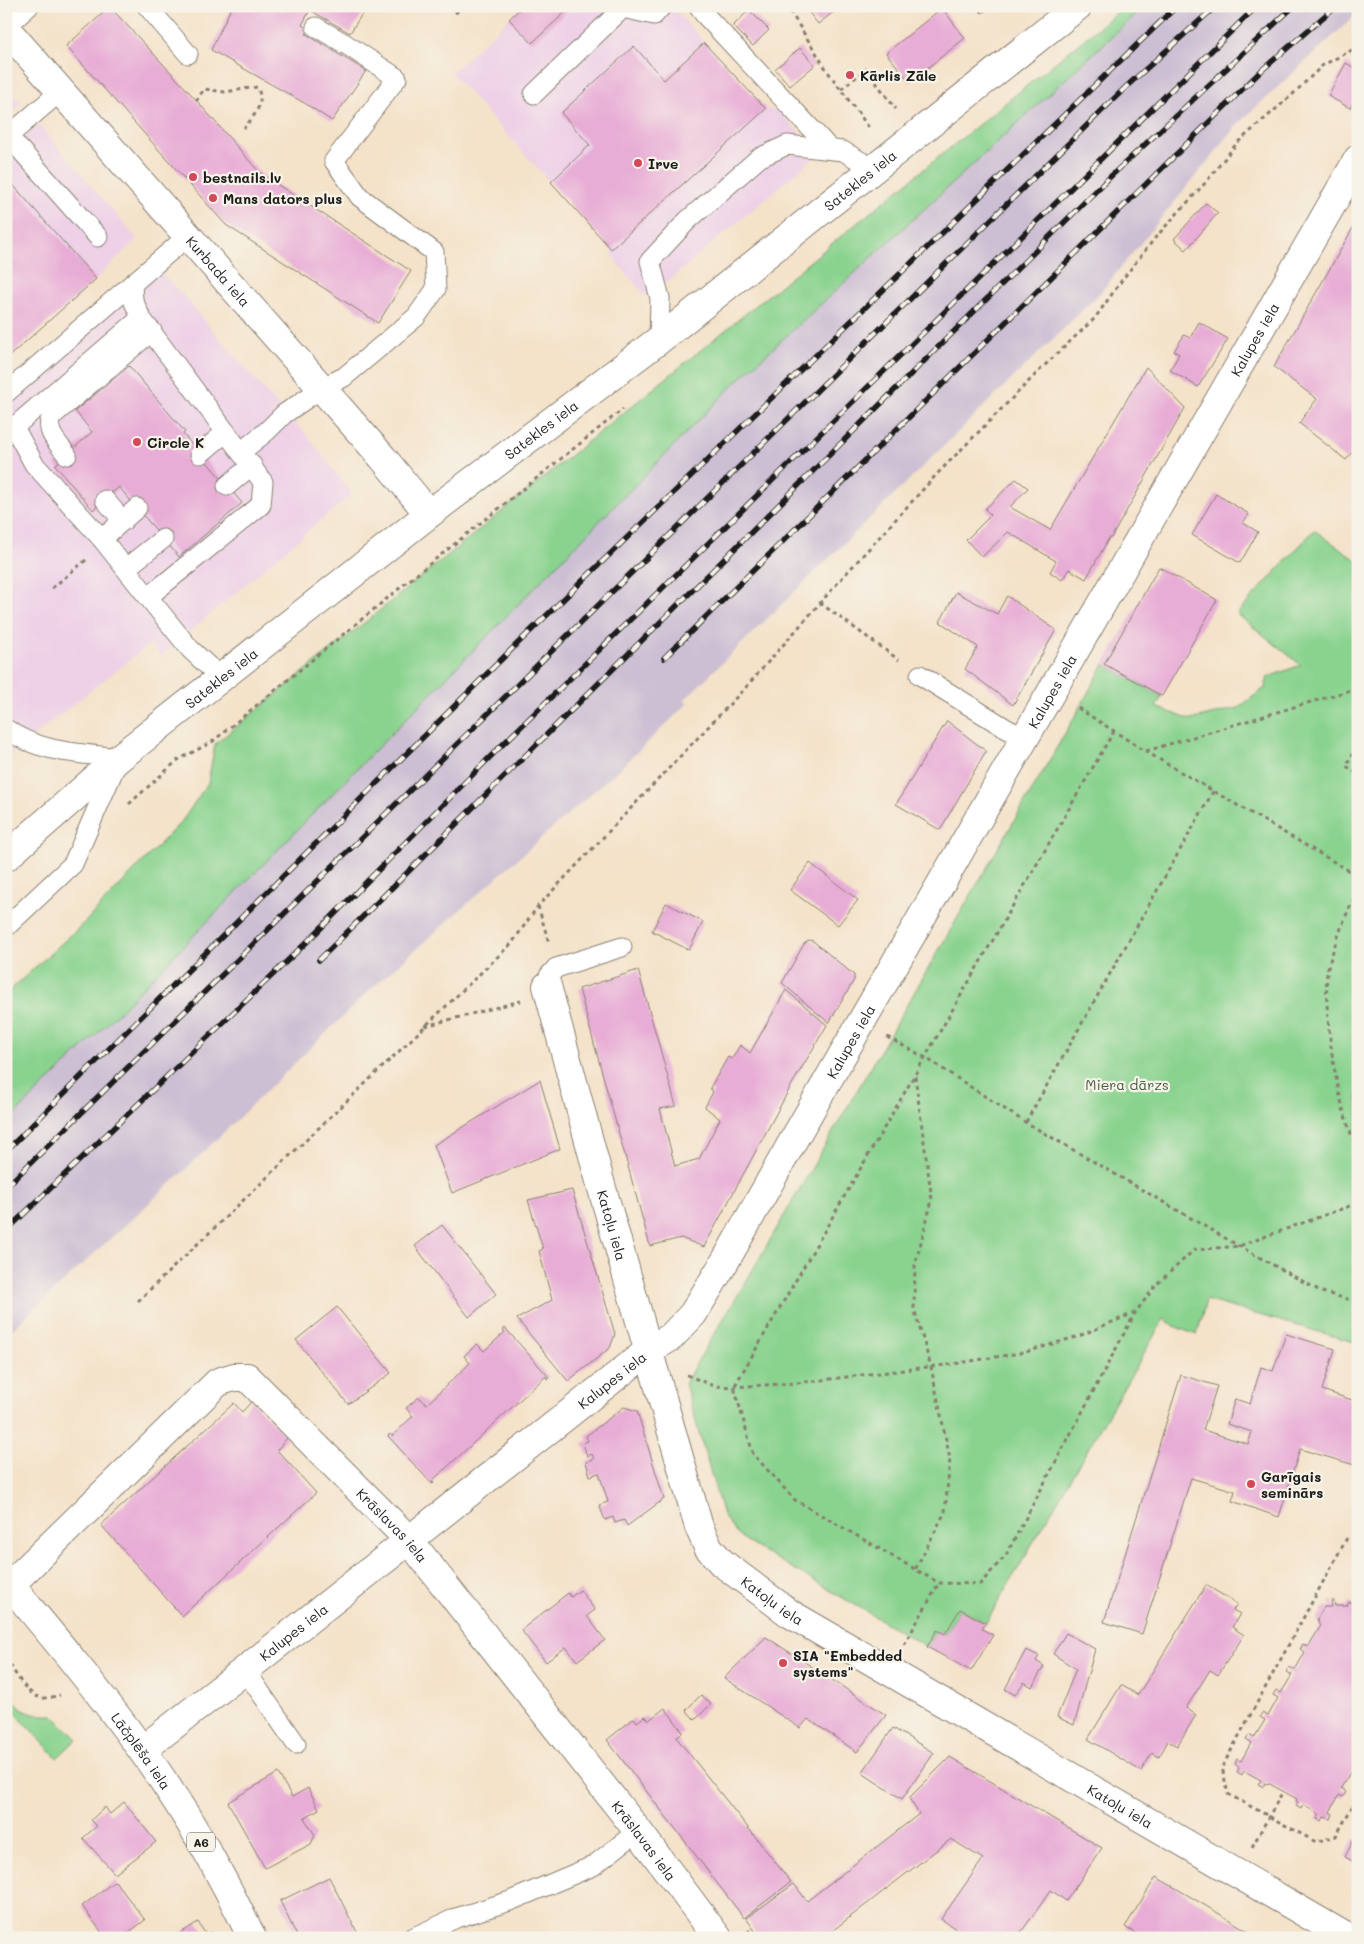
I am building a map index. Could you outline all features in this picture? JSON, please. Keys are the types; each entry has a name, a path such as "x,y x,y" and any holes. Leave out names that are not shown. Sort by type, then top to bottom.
{"main road":[{"name":"Satekles iela","path":"6,857 119,758 430,514 659,340 1078,6"},
{"name":"Kurbada iela","path":"6,28 430,514"},
{"name":"Kalupes iela","path":"142,1750 648,1351 671,1337 693,1314 1358,159"},
{"name":"Katoļu iela","path":"551,982 648,1351 699,1527 708,1547 722,1563 790,1613 1348,1938"},
{"name":"Krāslavas iela","path":"8,1582 218,1382 234,1377 247,1378 409,1540 638,1831 718,1938"},
{"name":"Lāčplēša iela","path":"8,1582 142,1750 194,1829 252,1938"}],"lane":[{"path":"6,28 29,6"},
{"path":"147,6 188,54"},
{"path":"534,94 623,8 654,14 662,6"},
{"path":"699,6 704,14 830,149"},
{"path":"227,486 267,431 284,414 322,388 344,377 416,316 436,289 434,252 360,197 334,161 397,78 316,27"},
{"path":"62,90 7,137 98,238"},
{"path":"659,340 660,298 650,261 688,220 759,158 787,145 830,149 843,151 874,169"},
{"path":"6,392 188,236"},
{"path":"132,284 132,300 146,324 247,458 262,482 261,505 148,597"},
{"path":"67,455 52,436 48,424 51,417 146,324"},
{"path":"146,324 14,427 34,464 104,542 190,648 222,679"},
{"path":"200,454 226,432"},
{"path":"105,500 123,521"},
{"path":"104,542 137,508"},
{"path":"126,568 163,539"},
{"path":"920,675 1007,729 1026,738"},
{"path":"6,729 30,744 68,752 119,758 73,864 6,927"},
{"path":"551,982 622,947"},
{"path":"245,1670 296,1744"},
{"path":"412,1938 456,1918 510,1901 592,1866 638,1831"}],"path":[{"path":"455,13 465,6"},
{"path":"796,6 790,12 870,129"},
{"path":"138,1300 512,943 538,906 664,772 702,735 938,473 1042,368 1095,318 1150,245 1206,182 1237,143 1323,65 1358,47"},
{"path":"841,89 866,69 896,109"},
{"path":"196,101 204,89 225,92 257,87 261,94 258,112 244,128"},
{"path":"127,806 178,760 212,742 404,584 629,404"},
{"path":"52,588 104,542"},
{"path":"820,603 920,675"},
{"path":"1145,751 1358,688"},
{"path":"1073,705 1145,751 1358,876"},
{"path":"1114,731 734,1386 752,1454 795,1500 915,1570 939,1583 980,1584 1006,1555 1135,1313 1156,1285 1194,1250 1239,1246 1358,1203"},
{"path":"1358,746 1346,766 1358,774"},
{"path":"1026,1122 1214,790"},
{"path":"1358,891 1342,921 1327,972 1328,1020 1339,1089 1351,1136 1358,1149"},
{"path":"425,1026 551,982 538,906"},
{"path":"886,1037 926,1058 1026,1122 1239,1246 1322,1292 1358,1302"},
{"path":"915,1076 932,1200 915,1265 914,1308 931,1367 950,1459 945,1512 915,1570"},
{"path":"692,1377 714,1386 734,1386 798,1383 931,1367 1026,1352 1079,1336 1135,1313"},
{"path":"1347,1538 1222,1767 1228,1794 1316,1842 1336,1836 1358,1796"},
{"path":"904,1644 939,1583"},
{"path":"6,1658 16,1676 37,1697 45,1698 61,1695"},
{"path":"1252,1847 1283,1791"}],"shaded area":[{"path":"523,6 671,6 766,109 780,112 818,154 648,298 616,262 611,249 451,73"},
{"path":"1140,6 1358,6 1358,13 1239,123 1099,294 684,700 688,703 627,762 372,988 183,1172 6,1336 6,1121 716,398 735,383 913,220"},
{"path":"6,88 21,104 6,116"},
{"path":"39,125 137,239 96,279 6,359 6,153"},
{"name":"Circle K","path":"159,271 173,284 264,390 305,433 352,494 161,656 150,644 6,757 6,400"}],"green space":[{"path":"1125,6 1145,6 735,383 107,1024 6,1123 6,994 84,923 182,821 208,783 215,744"},
{"name":"Miera dārzs","path":"1314,530 1358,561 1358,1343 1206,1300 1197,1335 1176,1327 1164,1319 986,1623 960,1609 945,1634 937,1630 927,1647 744,1540 734,1531 723,1515 685,1384 1104,664 1162,696 1156,707 1191,720 1238,708 1265,688 1268,677 1301,665 1237,614"},
{"path":"6,1692 26,1711 53,1715 77,1739 57,1758 6,1703"}],"building":[{"path":"232,6 367,6 350,33 310,10 302,25 309,30 306,34 366,71 332,121 306,104 211,50"},
{"path":"523,6 572,6 532,43 509,19"},
{"path":"804,6 841,6 818,24"},
{"path":"975,6 991,6 982,13"},
{"path":"110,7 190,93 261,174 411,271 378,323 226,225 66,46"},
{"path":"942,8 965,38 910,82 886,53"},
{"path":"749,10 769,30 753,46 733,26"},
{"name":"Irve","path":"704,43 766,109 611,249 551,182 590,145 561,113 634,46 664,80"},
{"path":"800,48 815,65 790,86 775,69"},
{"path":"1346,63 1358,70 1358,95 1350,108 1328,96"},
{"path":"6,177 96,279 6,359"},
{"path":"1206,203 1218,213 1186,250 1174,239"},
{"path":"1358,219 1358,445 1346,460 1299,423 1317,399 1274,367"},
{"path":"1199,322 1228,339 1198,387 1170,370 1179,354 1174,351 1184,335 1190,338"},
{"path":"129,366 185,432 183,434 242,503 179,557 119,487 93,510 55,465 92,432 75,411"},
{"path":"1146,367 1185,408 1086,579 1069,569 1062,580 1050,572 1056,561 1008,532 982,557 966,540 991,515 985,509 1016,479 1028,488 1010,507 1050,530"},
{"path":"1216,494 1249,514 1243,523 1258,532 1240,563 1192,535"},
{"path":"1159,567 1217,600 1162,696 1104,664"},
{"path":"956,592 997,614 1007,596 1056,630 1013,705 965,669 978,647 940,622"},
{"path":"947,721 986,751 940,830 896,804"},
{"path":"810,863 858,900 838,925 790,890"},
{"path":"666,903 703,922 689,950 652,931"},
{"path":"809,940 813,941 854,975 854,980 829,1023 782,983 804,944"},
{"path":"638,970 676,1106 660,1109 675,1166 699,1159 720,1119 705,1107 713,1092 710,1088 728,1057 732,1059 740,1045 750,1053 786,990 827,1025 791,1086 704,1247 681,1238 650,1246 579,989"},
{"path":"540,1080 560,1149 452,1193 434,1145"},
{"path":"572,1190 615,1334 610,1348 568,1381 517,1319 552,1300 539,1251 543,1249 528,1200"},
{"path":"442,1225 496,1294 469,1317 415,1246"},
{"path":"337,1307 391,1373 348,1404 296,1340"},
{"path":"505,1328 549,1377 547,1379 546,1376 432,1481 434,1482 432,1484 388,1436 390,1434 392,1436 413,1416 406,1408 419,1397 427,1404 470,1363 464,1356 477,1344 484,1351 505,1332 503,1330"},
{"name":"Garīgais seminārs","path":"1286,1334 1335,1349 1322,1390 1358,1402 1358,1466 1300,1449 1279,1517 1232,1501 1235,1491 1191,1478 1142,1634 1104,1622 1181,1375 1217,1386 1203,1430 1248,1444 1252,1432 1227,1424 1235,1399 1250,1404 1261,1367 1273,1371"},
{"path":"252,1401 287,1438 277,1450 316,1493 182,1616 101,1525 234,1403 242,1412"},
{"path":"624,1407 637,1411 664,1499 627,1526 624,1520 615,1523 613,1517 605,1520 599,1505 608,1502 599,1473 590,1476 586,1462 594,1459 592,1454 587,1456 583,1443 588,1441 586,1436"},
{"path":"1206,1585 1237,1604 1233,1610 1240,1614 1232,1627 1244,1635 1218,1675 1210,1670 1186,1708 1196,1715 1177,1746 1168,1741 1159,1757 1152,1753 1141,1771 1088,1739 1121,1685 1138,1695"},
{"path":"580,1590 595,1610 587,1616 605,1640 577,1661 566,1647 546,1662 521,1630 568,1593 571,1597"},
{"path":"1331,1601 1334,1601 1335,1606 1347,1606 1349,1602 1353,1603 1354,1609 1358,1614 1358,1759 1354,1764 1358,1766 1358,1773 1352,1769 1341,1788 1346,1792 1343,1797 1339,1795 1330,1812 1333,1814 1331,1819 1324,1817 1322,1821 1317,1819 1319,1814 1303,1805 1301,1809 1296,1806 1297,1799 1268,1783 1265,1783 1263,1787 1258,1784 1261,1780 1244,1771 1242,1775 1237,1772 1239,1768 1235,1764 1237,1759 1241,1761 1251,1743 1246,1740 1249,1735 1254,1738 1265,1720 1260,1717 1262,1713 1268,1716 1278,1698 1273,1695 1276,1690 1281,1693 1292,1675 1287,1672 1289,1667 1295,1670 1305,1652 1300,1649 1303,1644 1308,1647 1320,1627 1317,1619 1324,1607 1332,1607"},
{"path":"960,1609 986,1623 982,1629 993,1635 971,1671 927,1647 937,1630 945,1634"},
{"path":"1066,1633 1095,1649 1074,1725 1057,1717 1076,1669 1053,1654"},
{"path":"766,1637 886,1715 857,1752 808,1719 800,1728 724,1678"},
{"path":"1026,1650 1039,1656 1036,1661 1044,1666 1032,1687 1024,1682 1015,1695 1005,1689"},
{"path":"701,1695 711,1704 695,1720 686,1710"},
{"path":"665,1708 683,1732 676,1737 791,1882 744,1918 607,1740 634,1718 637,1722 645,1716 649,1720"},
{"path":"893,1728 934,1753 902,1799 862,1773"},
{"path":"950,1757 1102,1848 1066,1901 1051,1890 1017,1938 965,1938 966,1936 941,1919 983,1859 951,1839 832,1931 837,1938 760,1938 746,1918 794,1884 807,1901 919,1814 909,1798"},
{"path":"278,1773 292,1797 308,1788 319,1809 304,1818 315,1835 311,1844 265,1868 228,1802"},
{"path":"124,1802 156,1842 115,1874 83,1838 97,1826 91,1820 105,1807 110,1814"},
{"path":"1354,1839 1358,1841 1358,1864 1345,1857"},
{"path":"329,1877 360,1938 298,1938 280,1901"},
{"path":"1156,1877 1260,1938 1143,1938 1125,1927"},
{"path":"115,1881 145,1920 122,1938 106,1938 82,1906"},
{"path":"198,1922 206,1935 211,1932 214,1938 173,1938"}],"railway":[{"path":"6,1151 516,645 1177,6"},
{"path":"6,1187 1128,85 1216,6"},
{"path":"6,1231 310,939 494,753 1257,6"},
{"path":"319,960 1111,176 1294,6"},
{"path":"664,658 1262,70 1336,6"}],"place":[{"name":"Kārlis Zāle","path":"850,75"},
{"name":"Irve","path":"638,163"},
{"name":"bestnails.lv","path":"193,177"},
{"name":"Mans dators plus","path":"213,198"},
{"name":"Circle K","path":"137,442"},
{"name":"Garīgais seminārs","path":"1251,1484"},
{"name":"SIA \"Embedded systems\"","path":"783,1663"}]}
